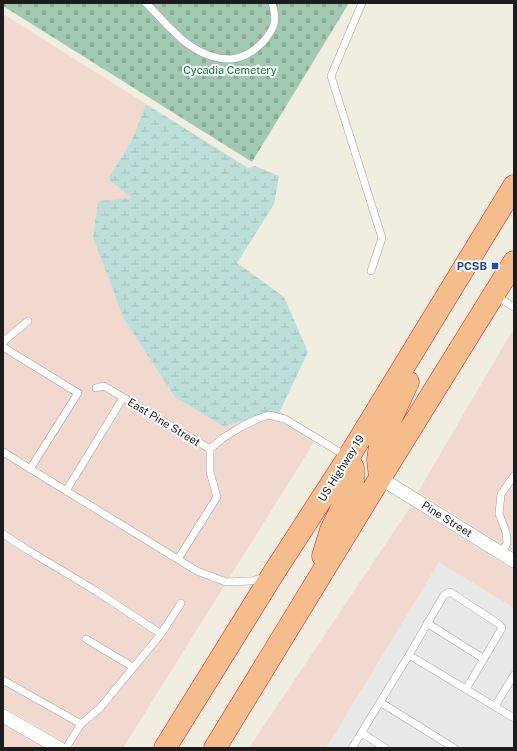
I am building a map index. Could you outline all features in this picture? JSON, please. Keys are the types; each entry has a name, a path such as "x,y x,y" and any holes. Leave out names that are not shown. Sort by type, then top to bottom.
{"highway":[{"name":"US Highway 19","path":"165,748 273,574 348,458 514,186"},
{"path":"216,748 380,478 514,262"},
{"path":"380,478 378,460 380,445 384,433 441,306"},
{"path":"315,586 331,530 350,491 353,481 353,468 348,458"}],"street":[{"name":"Pine Street","path":"380,478 514,561"},
{"path":"3,716 59,748"}],"lane":[{"path":"146,3 176,34 192,47 206,54 227,59 242,57 249,53 270,33 273,29 274,22 274,10 272,3"},
{"path":"362,3 330,76 382,238 371,271"},
{"path":"494,295 514,307"},
{"path":"3,342 28,321"},
{"path":"3,347 80,392 30,469"},
{"name":"East Pine Street","path":"96,388 104,386 210,449 223,438 241,427 269,415 285,419 348,458"},
{"path":"66,491 123,398"},
{"path":"178,560 217,497 210,472 210,449"},
{"path":"3,452 196,571 226,582 250,581 273,574"},
{"path":"502,553 508,543 506,532 499,514 501,494 514,476"},
{"path":"504,527 514,533"},
{"path":"3,534 96,591 161,634"},
{"path":"352,748 444,595 450,592 499,624 502,628 466,689"},
{"path":"66,748 81,724 100,708 161,634 180,603"},
{"path":"427,623 484,659"},
{"path":"86,639 133,667"},
{"path":"409,655 514,718"},
{"path":"495,706 514,675"},
{"path":"4,681 81,724"},
{"path":"380,702 454,748"},
{"path":"362,733 385,748"}],"shaded area":[{"path":"3,14 146,104 132,140 108,179 133,198 124,319 130,328 223,426 279,413 280,411 316,439 123,748 74,748 3,707"},
{"path":"514,328 514,552 418,492"},
{"path":"411,506 514,570 514,748 249,748"},
{"path":"439,562 514,608 514,748 326,748"},
{"path":"3,724 44,748 3,748"}],"green space":[{"name":"Cycadia Cemetery","path":"3,3 349,3 252,162 3,6"},
{"path":"146,104 248,168 255,166 279,176 274,204 237,263 284,297 308,352 279,413 223,426 175,397 124,319 93,237 98,201 132,198 108,179 132,140"}],"place":[{"name":"PCSB","path":"495,266"}]}
